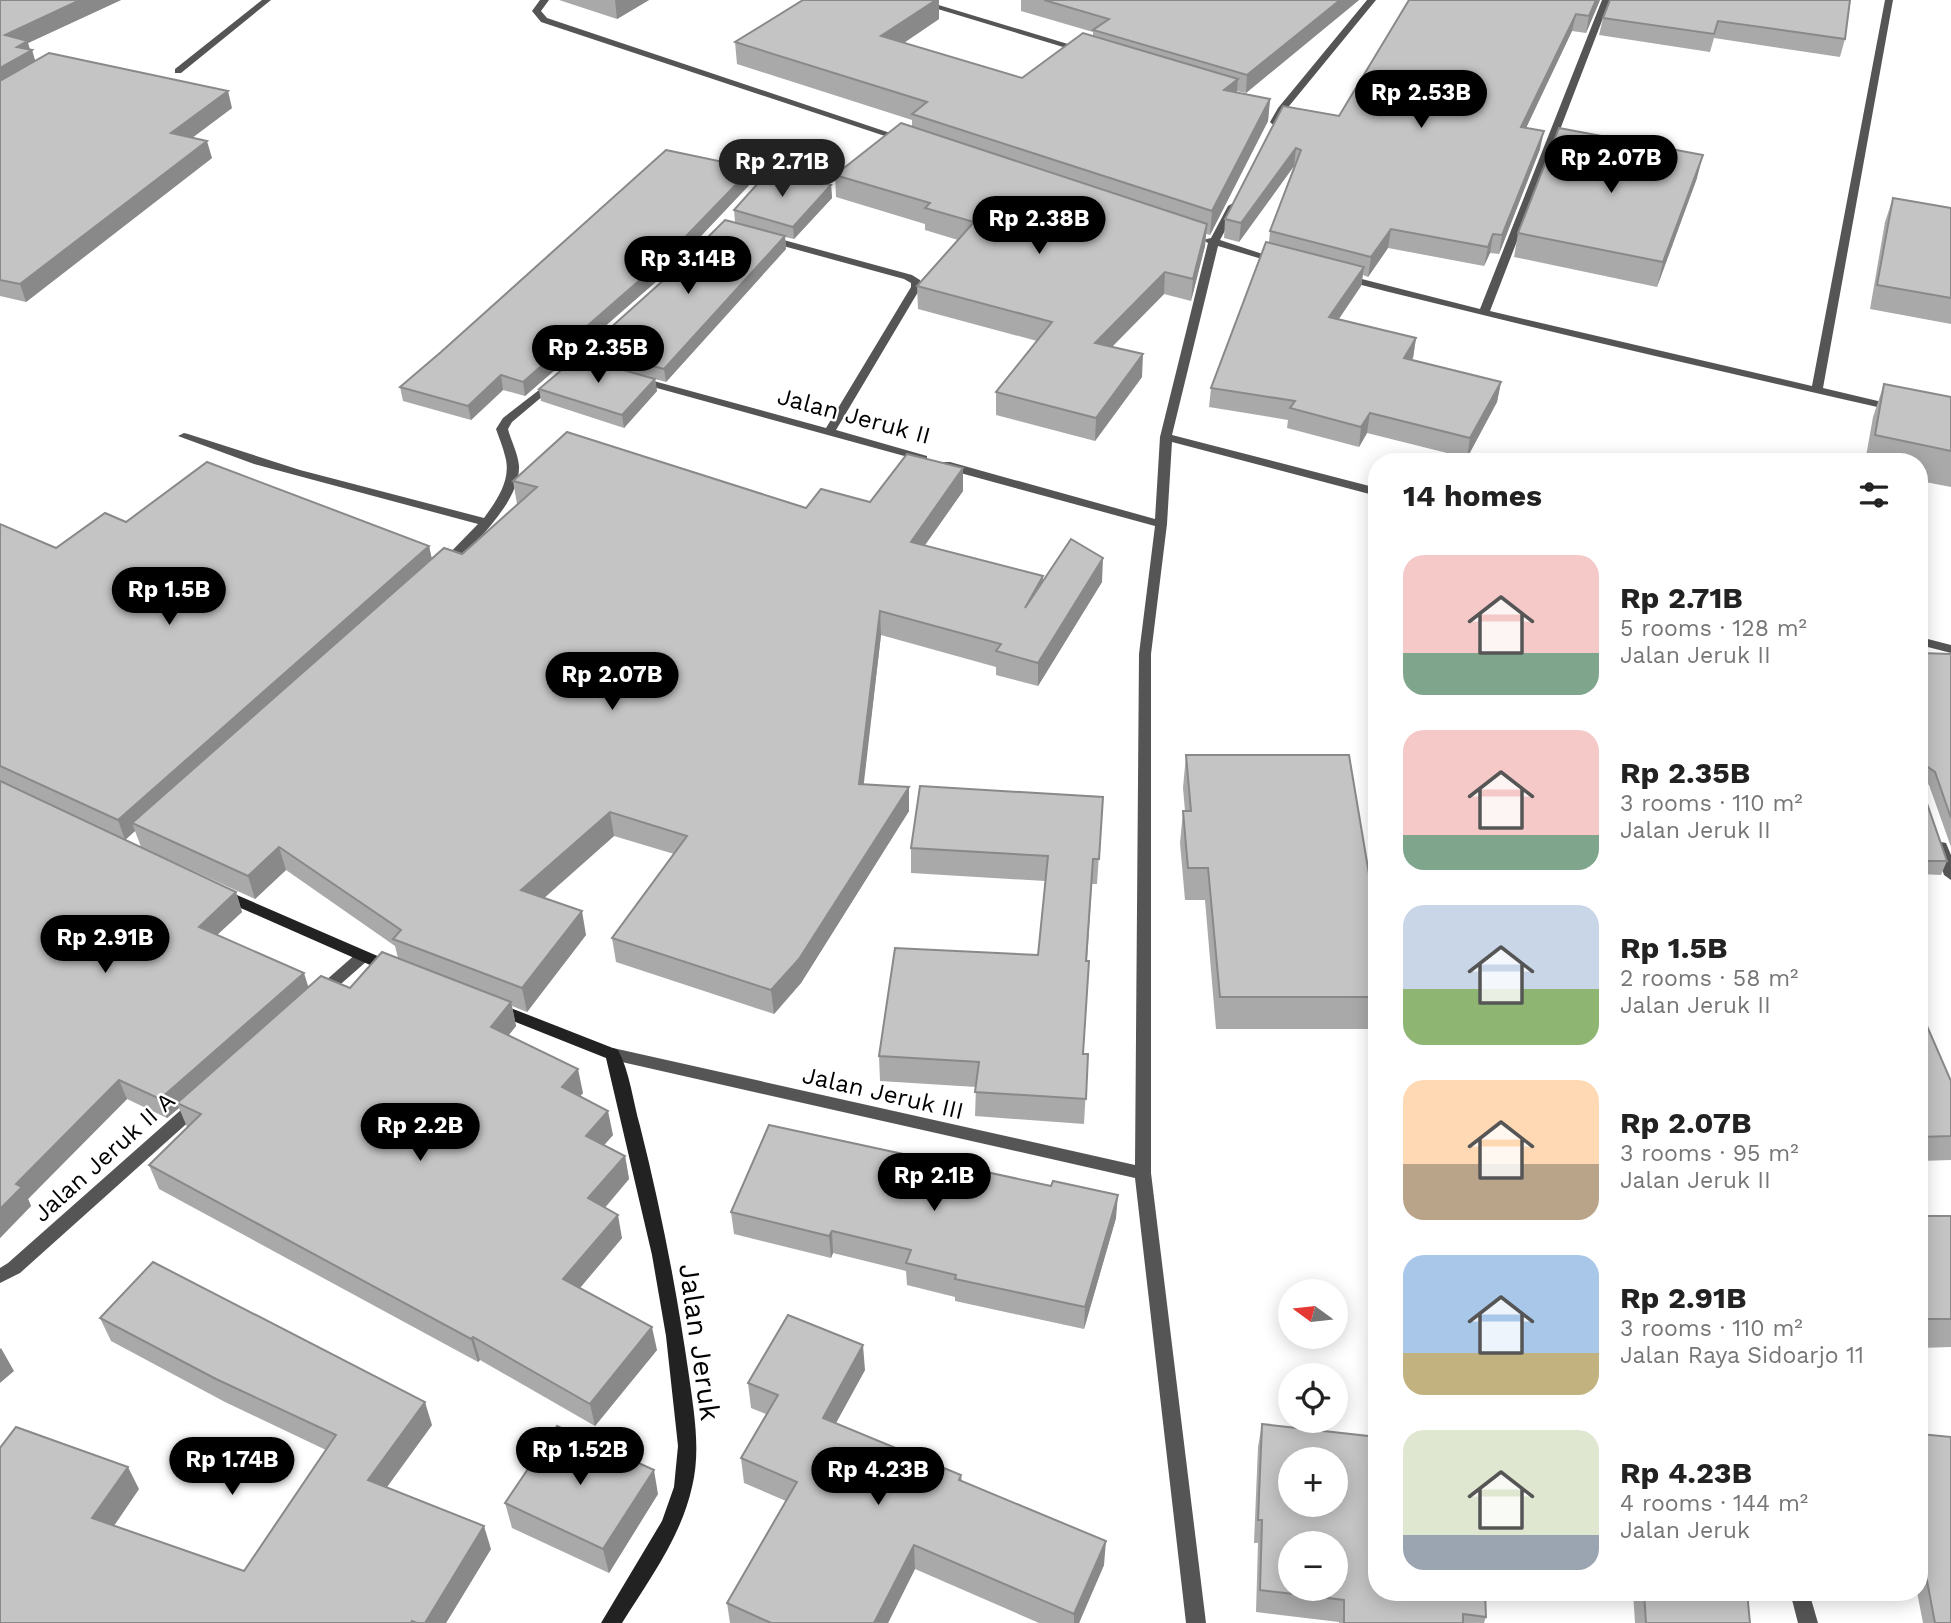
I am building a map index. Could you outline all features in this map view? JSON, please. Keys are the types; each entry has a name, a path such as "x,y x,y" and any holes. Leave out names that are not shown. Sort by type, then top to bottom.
{"street":[{"path":"178,71 267,0"},
{"path":"545,0 536,11 544,20 912,142"},
{"path":"912,0 1095,54"},
{"path":"1484,313 1606,0"},
{"path":"1817,391 1889,0"},
{"path":"1269,134 1281,110 1368,1"},
{"path":"1268,106 1281,110"},
{"path":"1196,1623 1143,1174 1145,654 1161,524 1166,436 1214,242 1239,194"},
{"path":"751,234 908,277 916,282 829,432"},
{"path":"1201,238 1286,262"},
{"path":"1339,276 1484,313 1911,412"},
{"path":"435,573 471,541 486,522 514,475 513,460 502,429 508,420 616,327"},
{"path":"576,363 590,367"},
{"name":"Jalan Jeruk II","path":"630,378 1161,524"},
{"path":"184,436 229,453 307,476 486,522"},
{"path":"1166,436 1368,490"},
{"path":"1928,643 1951,649"},
{"path":"1938,837 1951,875"},
{"path":"212,889 362,957 400,971"},
{"path":"311,1002 362,957"},
{"path":"488,1006 613,1054"},
{"name":"Jalan Jeruk III","path":"613,1054 1143,1174"},
{"name":"Jalan Jeruk","path":"611,1623 664,1539 683,1488 688,1445 674,1320 652,1203 613,1054"},
{"name":"Jalan Jeruk II A","path":"0,1276 14,1268 209,1094"},
{"path":"1802,1601 1808,1623"}],"building":[{"path":"0,0 80,0 5,35 28,41 17,47 32,50 0,68"},
{"path":"803,0 936,0 881,36 1022,78 1083,33 1238,79 1224,90 1270,99 1212,211 912,114 927,102 735,42"},
{"path":"1044,0 1340,0 1247,75 1093,30 1109,19"},
{"path":"1409,0 1596,0 1589,16 1576,14 1521,127 1544,131 1502,235 1493,234 1488,247 1391,229 1371,257 1270,231 1301,150 1296,148 1241,223 1225,219 1283,106 1339,116"},
{"path":"1610,0 1850,0 1845,39 1718,21 1714,34 1603,18"},
{"path":"49,53 228,91 171,133 207,141 20,284 0,280 0,81"},
{"path":"901,123 1207,224 1193,279 1165,272 1095,343 1143,354 1096,418 996,392 1052,322 917,286 974,222 925,208 930,203 835,175"},
{"path":"1559,128 1703,155 1663,262 1518,233"},
{"path":"666,150 752,168 664,259 523,382 501,375 468,406 400,387 441,352"},
{"path":"768,172 831,185 793,227 734,210"},
{"path":"1893,198 1951,208 1951,298 1877,285"},
{"path":"725,220 785,236 664,369 588,348 677,268"},
{"path":"1266,242 1364,267 1329,317 1416,338 1404,358 1501,382 1470,438 1370,413 1361,427 1290,408 1295,401 1211,388"},
{"path":"577,357 655,379 622,415 539,389"},
{"path":"1884,384 1951,397 1951,451 1875,435"},
{"path":"567,432 806,508 821,489 870,502 907,454 963,468 911,542 1043,576 1025,608 1071,539 1103,558 1038,663 996,651 1001,644 880,611 859,784 909,787 799,959 771,990 612,938 687,836 610,812 521,890 582,911 522,988 393,939 401,930 279,847 248,876 132,823 444,548 462,554 537,487 513,481"},
{"path":"207,462 429,546 118,820 0,766 0,524 56,548 105,513 126,522"},
{"path":"1928,653 1951,654 1951,818 1935,772 1928,767"},
{"path":"1186,755 1349,755 1368,868 1368,997 1220,997 1208,868 1188,868 1183,811 1191,811"},
{"path":"0,781 236,892 199,927 304,973 160,1099 119,1080 16,1184 22,1187 0,1209"},
{"path":"920,786 1103,797 1099,859 1093,859 1086,961 1089,961 1083,1054 1088,1054 1086,1099 975,1092 979,1062 879,1056 895,948 1038,955 1048,856 911,848"},
{"path":"1928,806 1947,861 1928,861"},
{"path":"382,952 511,1002 491,1027 578,1069 562,1087 608,1111 586,1136 625,1156 588,1198 618,1215 563,1279 652,1327 590,1404 473,1337 471,1339 149,1165 201,1114 177,1103 321,976 350,988"},
{"path":"1928,1028 1951,1081 1951,1136 1928,1137"},
{"path":"769,1125 1051,1186 1053,1181 1118,1195 1085,1307 955,1279 956,1275 906,1263 911,1250 832,1231 829,1236 731,1212"},
{"path":"1928,1216 1951,1216 1951,1319 1928,1319"},
{"path":"153,1262 425,1402 368,1480 484,1526 425,1623 0,1623 0,1448 16,1427 128,1467 92,1518 244,1571 336,1435 216,1379 100,1318"},
{"path":"788,1315 863,1345 823,1418 961,1475 959,1480 1106,1541 1074,1614 914,1545 874,1623 771,1623 727,1603 797,1482 741,1458 778,1395 748,1383"},
{"path":"1262,1424 1278,1426 1278,1433 1342,1433 1368,1436 1368,1601 1485,1601 1486,1617 1463,1614 1463,1623 1344,1623 1344,1601 1348,1601 1348,1531 1278,1531 1278,1592 1260,1590 1262,1520 1258,1520"},
{"path":"557,1426 654,1470 603,1549 505,1503"},
{"path":"1928,1435 1951,1437 1951,1623 1935,1623 1928,1586"},
{"path":"1645,1601 1748,1601 1750,1623 1646,1623"}]}
